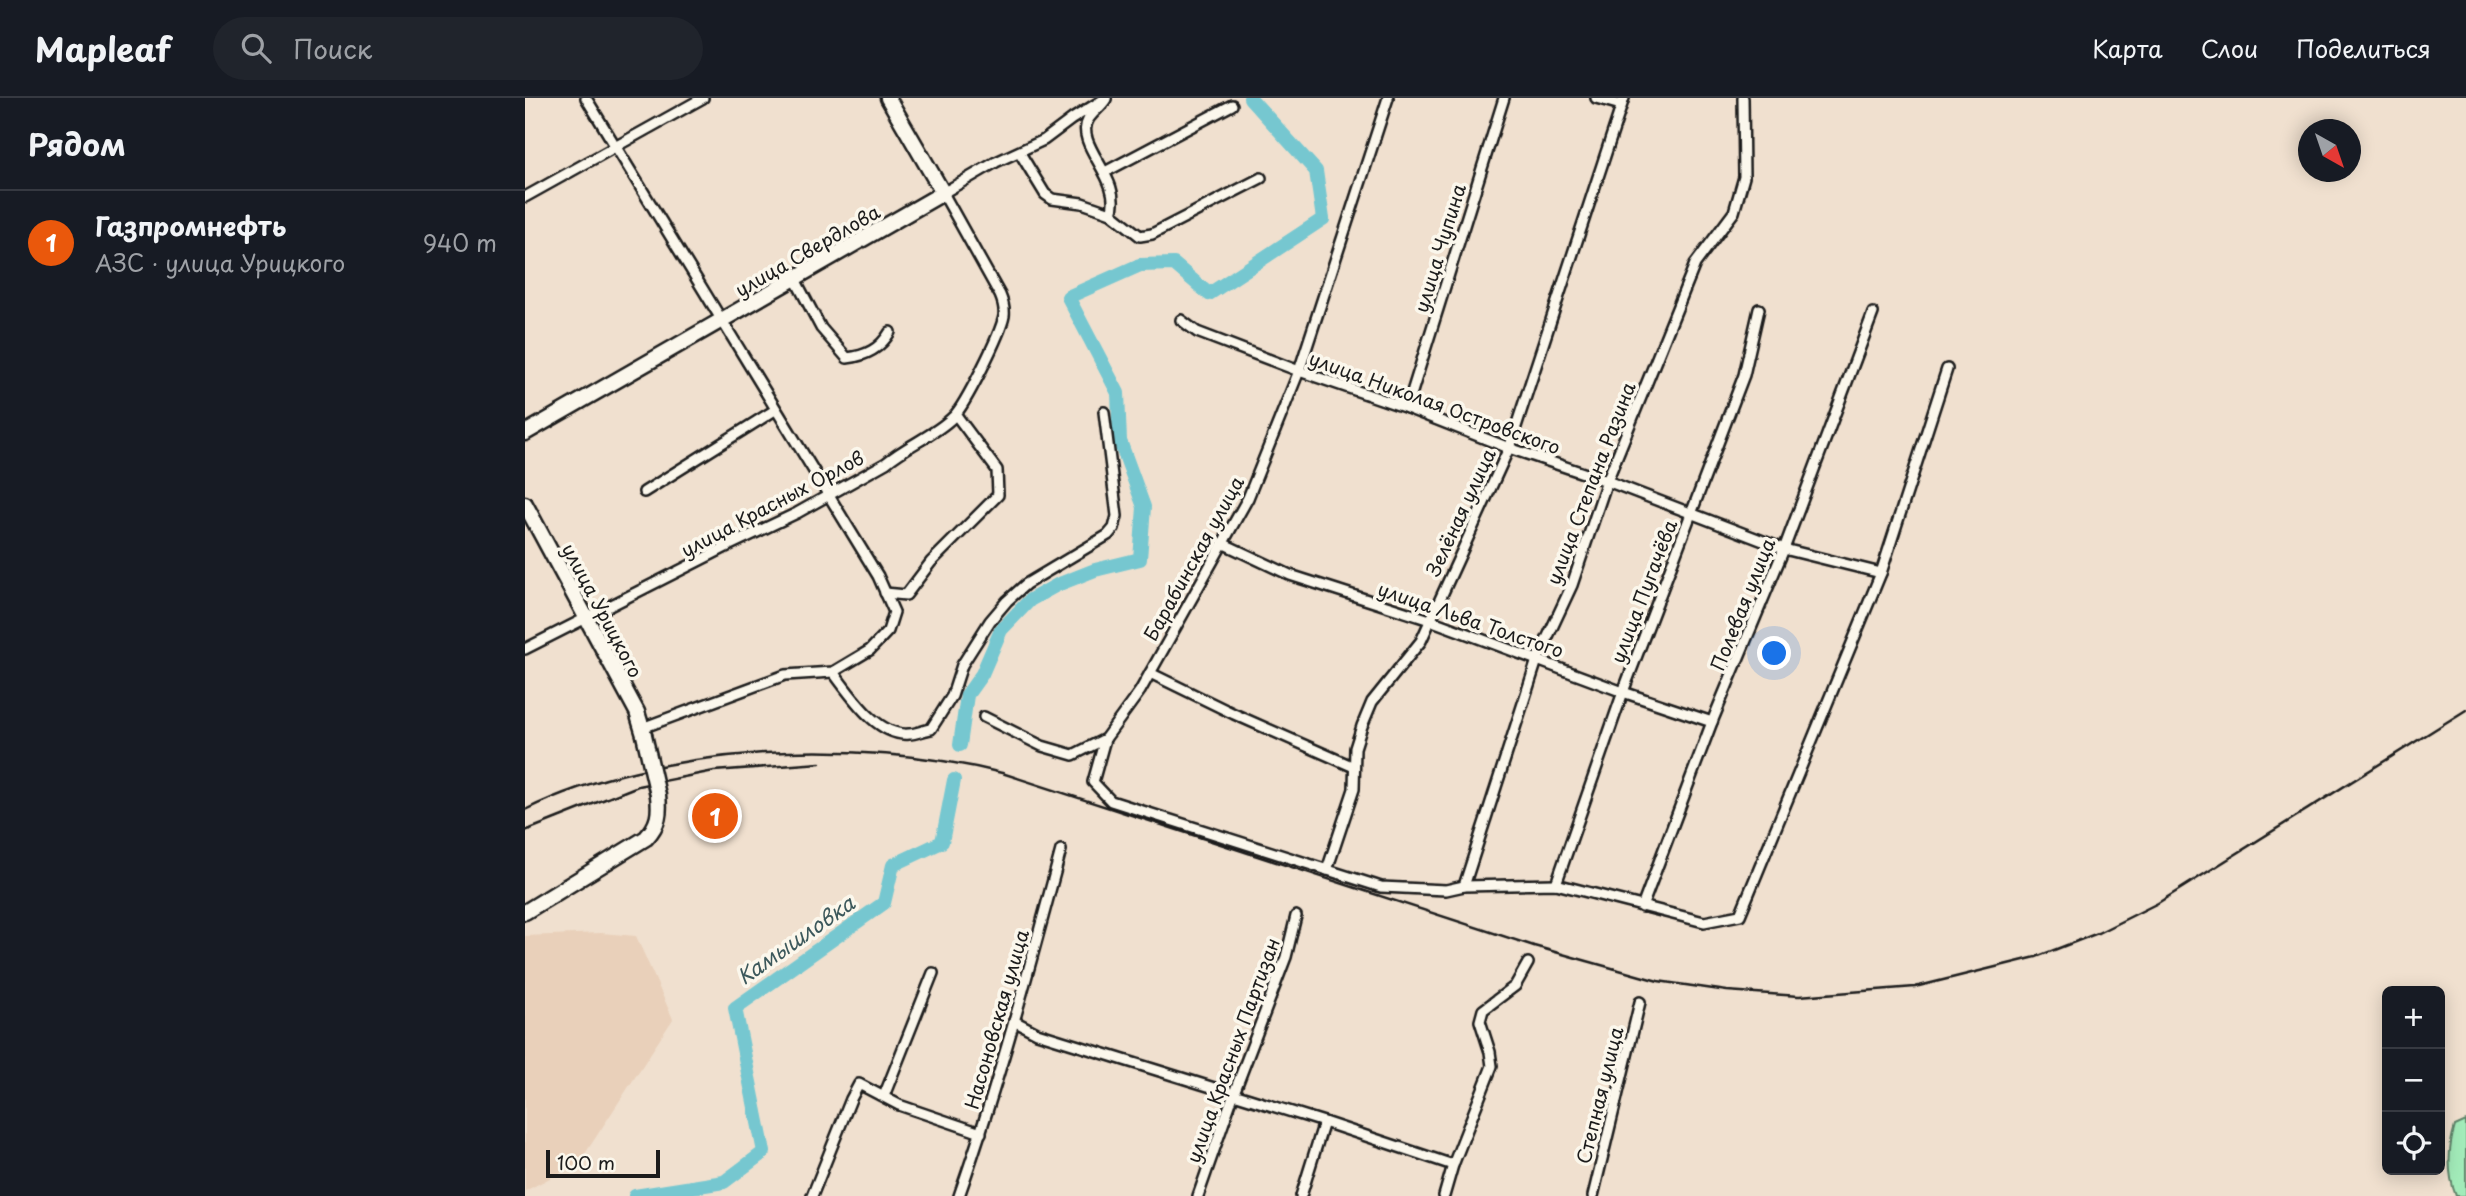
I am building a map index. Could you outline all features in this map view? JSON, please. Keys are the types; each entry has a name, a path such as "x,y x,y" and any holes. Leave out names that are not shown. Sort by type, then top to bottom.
{"main road":[{"path":"888,98 943,193"},
{"name":"улица Свердлова","path":"525,433 943,193"},
{"name":"улица Урицкого","path":"525,504 637,712 657,794 659,817 653,831 638,845 525,912"}],"street":[{"path":"586,98 878,576 894,612 888,631 870,650 833,672 785,674 643,731"},
{"path":"525,197 703,98"},
{"path":"1107,98 1088,120 1086,134 1114,195 1111,213"},
{"name":"улица Свердлова","path":"943,193 996,162 1044,140 1072,118 1107,98"},
{"name":"Барабинская улица","path":"984,717 1042,746 1073,755 1105,739 1140,691 1248,498 1299,371 1388,98"},
{"name":"улица Чупина","path":"1407,408 1504,98"},
{"path":"1596,98 1623,102"},
{"name":"улица Степана Разина","path":"1464,886 1537,660 1572,585 1607,481 1695,264 1734,212 1744,177 1743,98"},
{"name":"Зелёная улица","path":"1327,870 1354,789 1355,748 1372,702 1421,641 1509,448 1623,102"},
{"path":"1105,172 1232,104"},
{"path":"1020,153 1045,194 1052,199 1082,203 1111,213 1140,236 1152,234 1262,178"},
{"name":"улица Красных Орлов","path":"525,649 797,513 886,463 898,452 937,430 956,415 967,399 1002,322 1004,304 943,193"},
{"path":"795,279 821,328 847,358 867,354 878,347 890,332"},
{"name":"улица Пугачёва","path":"1556,884 1623,692 1744,375 1759,309"},
{"name":"Полевая улица","path":"1642,907 1873,313"},
{"name":"улица Николая Островского","path":"1181,320 1197,332 1299,371 1607,481 1783,548 1881,573"},
{"path":"1105,739 1093,782 1111,801 1381,887 1446,890 1464,886 1556,884 1704,922 1740,915 1881,573 1947,369"},
{"path":"644,492 775,410"},
{"path":"833,672 870,718 888,729 907,735 931,729 952,696 962,665 990,621 1007,601 1026,584 1108,535 1114,528 1117,516 1104,412"},
{"path":"885,593 906,595 932,562 998,495 997,470 956,415"},
{"name":"улица Льва Толстого","path":"1222,542 1290,575 1430,620 1712,722"},
{"path":"1150,673 1234,714 1355,767"},
{"name":"Насоновская улица","path":"959,1196 981,1133 1062,850"},
{"name":"улица Красных Партизан","path":"1198,1196 1286,957 1296,916"},
{"path":"1444,1196 1492,1066 1480,1021 1483,1010 1514,986 1528,963"},
{"path":"884,1096 933,973"},
{"name":"Степная улица","path":"1593,1196 1640,1002"},
{"path":"1014,1021 1037,1033 1234,1093 1453,1166"},
{"path":"812,1196 859,1084 899,1105 981,1133"},
{"path":"1301,1196 1324,1122"}],"shaded area":[{"path":"601,933 636,936 673,1019 579,1163 525,1191 525,936"}],"green space":[{"path":"2466,1121 2466,1196 2456,1196 2449,1161 2451,1143 2455,1126"}],"waterway":[{"name":"Камышловка","path":"960,745 967,695 982,674 1001,630 1030,600 1057,585 1095,570 1140,559 1144,507 1120,441 1118,393 1068,297 1140,265 1174,264 1209,294 1323,219 1316,171 1250,98"},
{"name":"Камышловка","path":"635,1196 724,1182 764,1152 735,1008 884,903 893,865 942,842 954,780"}],"railway":[{"path":"525,810 578,788 636,771 697,760 760,753 824,751 886,754 946,762 1002,773 1534,946 1658,981 1727,991 1799,996 1915,987 2036,957 2098,933 2158,903 2466,710"},
{"path":"525,831 638,786 714,771 820,763"}],"place":[{"name":"Газпромнефть","path":"715,816"}]}
